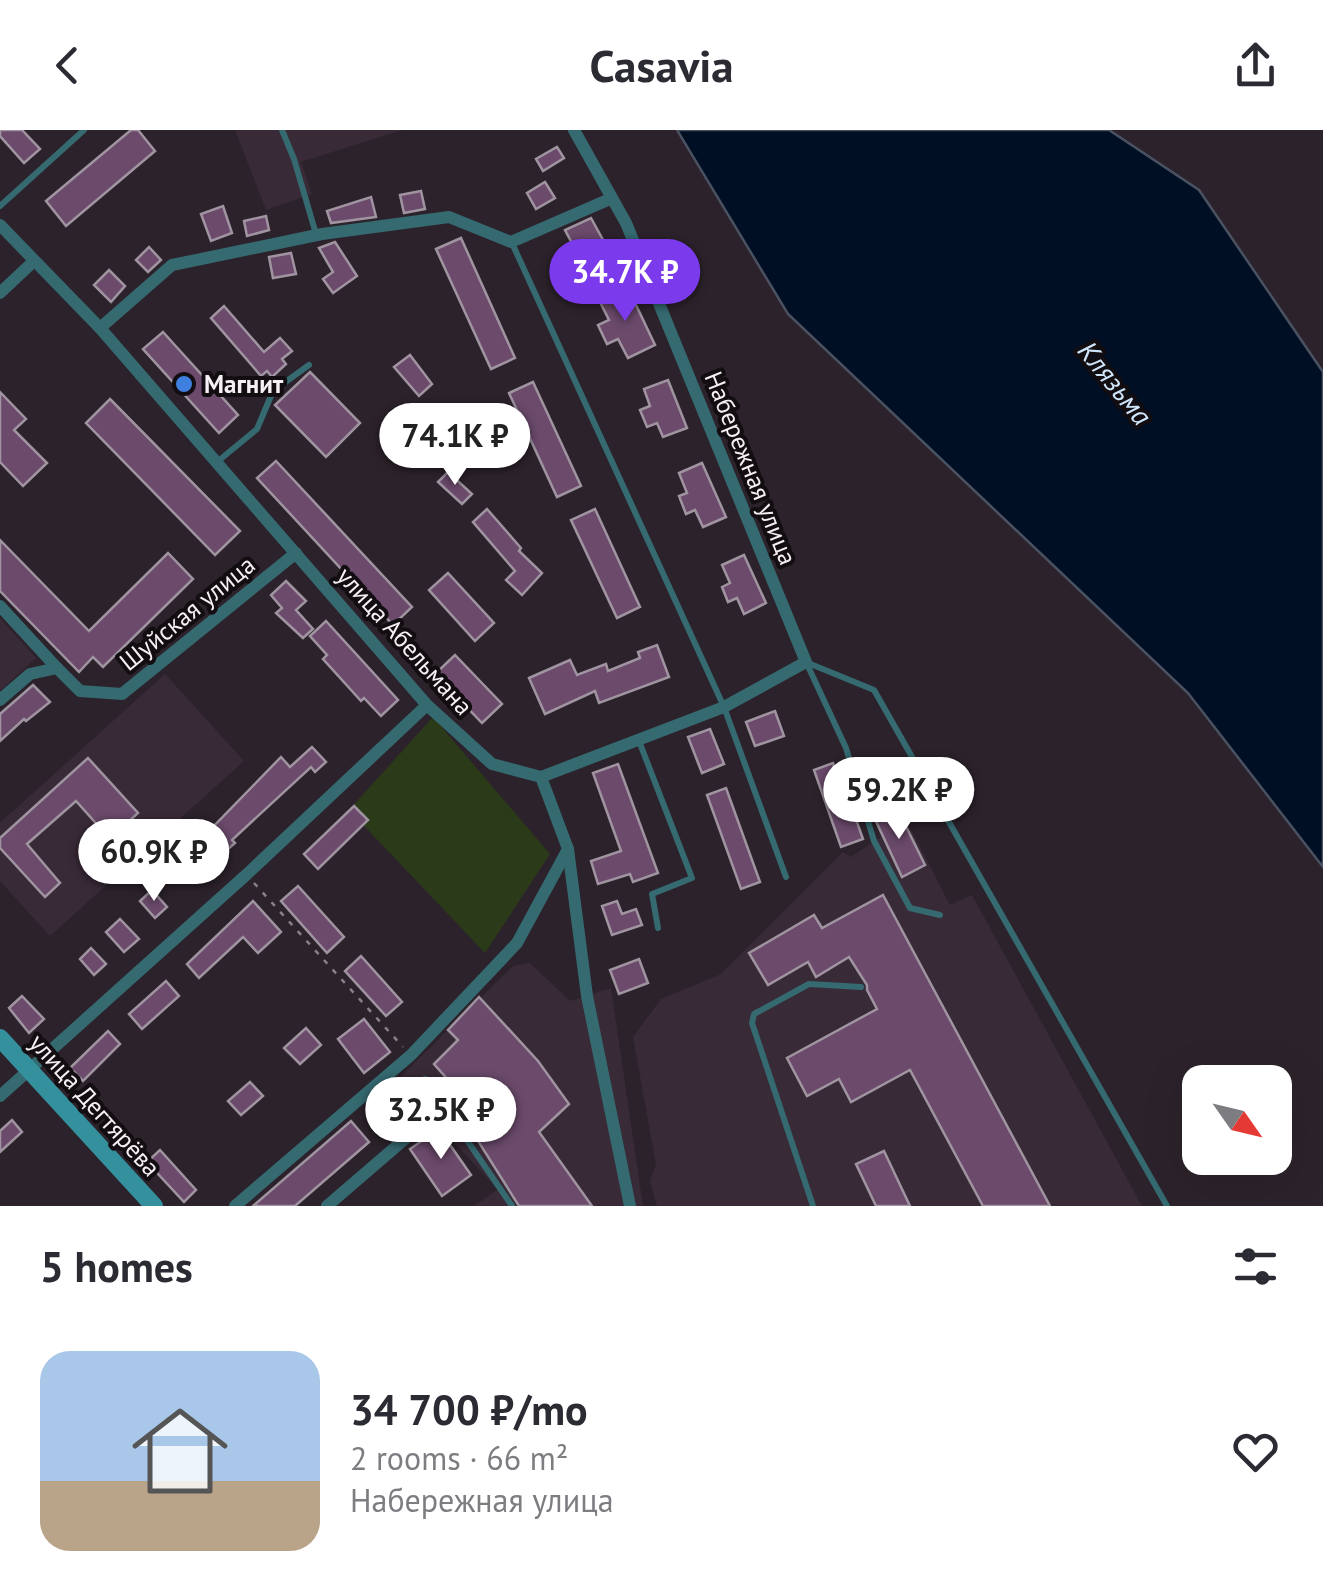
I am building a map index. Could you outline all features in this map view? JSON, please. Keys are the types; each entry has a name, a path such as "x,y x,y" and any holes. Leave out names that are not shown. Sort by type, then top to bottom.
{"main road":[{"name":"улица Дегтярёва","path":"0,1038 154,1206"}],"street":[{"name":"Набережная улица","path":"574,130 626,224 806,662"},
{"path":"100,328 172,266 316,235 450,217 512,242 610,198"},
{"name":"улица Абельмана","path":"0,225 100,328 427,705 492,764 540,777"},
{"path":"0,293 34,261"},
{"name":"Шуйская улица","path":"0,606 80,691 122,694 296,553"},
{"path":"630,1206 587,996 568,850 540,777 724,708 806,662"},
{"path":"0,700 30,674 57,668"},
{"path":"0,1096 246,875 427,705"},
{"path":"235,1206 411,1056 517,943 568,850"},
{"path":"328,1206 406,1138"}],"lane":[{"path":"0,206 84,130"},
{"path":"282,130 316,235"},
{"path":"512,242 724,708 786,877"},
{"path":"218,462 257,429 273,391 309,365"},
{"path":"806,662 846,748 874,842 910,908 940,914"},
{"path":"806,662 874,690 1167,1206"},
{"path":"639,740 692,878 652,894 658,928"},
{"path":"814,1206 752,1024 754,1014 809,984 861,987"},
{"path":"425,1079 512,1206"}],"path":[{"path":"246,875 411,1056"}],"shaded area":[{"path":"235,130 402,130 301,162 312,194 266,210"},
{"path":"0,618 36,658 0,691"},
{"path":"165,674 244,761 50,936 0,881 0,823"},
{"path":"902,812 950,905 972,895 1142,1206 657,1206 650,1181 656,1165 633,1037 661,999 721,974 843,852 851,857 881,837 877,826"},
{"path":"530,963 570,1001 611,988 643,1206 474,1206 498,1189 396,1081 513,966"}],"green space":[{"path":"433,717 550,854 485,953 349,810"}],"water":[{"name":"Клязьма","path":"677,130 1109,130 1199,190 1323,372 1323,867 1188,693 788,314"}],"building":[{"path":"0,130 22,130 40,149 24,163 0,136"},
{"path":"131,130 138,130 155,151 66,226 46,201"},
{"path":"557,147 564,158 543,171 536,159"},
{"path":"545,182 555,198 536,209 527,193"},
{"path":"421,191 425,209 404,213 400,195"},
{"path":"371,197 376,217 331,223 327,211"},
{"path":"223,206 232,233 211,241 201,214"},
{"path":"266,216 269,230 247,236 244,221"},
{"path":"591,218 619,269 594,283 584,264 572,270 564,253 574,247 565,230"},
{"path":"461,238 515,358 491,369 436,249"},
{"path":"335,242 357,276 333,293 323,279 333,272 319,248"},
{"path":"149,247 161,260 148,272 136,260"},
{"path":"291,253 296,274 273,278 269,257"},
{"path":"109,270 125,286 111,302 94,285"},
{"path":"628,288 655,345 628,358 618,339 607,344 598,325 609,320 600,302"},
{"path":"224,306 264,352 280,338 292,351 282,359 286,364 272,377 267,371 261,376 211,318"},
{"path":"163,332 238,415 219,433 143,349"},
{"path":"410,355 432,384 419,396 394,367"},
{"path":"310,372 360,423 326,457 275,405"},
{"path":"668,380 687,428 663,437 657,423 647,427 640,410 650,406 644,389"},
{"path":"533,382 581,486 557,497 509,393"},
{"path":"0,392 26,419 14,430 47,463 23,486 0,462"},
{"path":"110,399 240,531 215,555 86,423"},
{"path":"276,461 412,607 393,625 257,478"},
{"path":"702,463 726,517 703,527 695,510 686,514 679,496 687,493 679,473"},
{"path":"448,472 472,494 462,504 438,482"},
{"path":"487,509 521,548 519,551 542,573 522,595 506,580 515,571 473,522"},
{"path":"595,509 640,607 617,618 571,520"},
{"path":"0,540 89,631 168,553 193,579 103,667 93,657 79,672 0,591"},
{"path":"744,555 766,603 744,614 737,598 728,602 722,587 730,583 722,565"},
{"path":"448,573 494,623 475,641 429,590"},
{"path":"286,581 306,601 296,610 313,629 303,638 276,613 282,608 271,595"},
{"path":"326,621 398,700 381,716 364,698 361,701 323,659 327,655 310,636"},
{"path":"657,645 669,677 599,703 595,691 545,714 529,678 570,660 577,675 606,664 608,671 640,658 638,652"},
{"path":"455,655 502,704 482,723 435,674"},
{"path":"33,685 50,702 0,741 0,714"},
{"path":"775,711 784,736 755,746 746,722"},
{"path":"710,729 724,764 702,773 688,737"},
{"path":"312,747 326,762 315,772 311,767 232,840 235,843 227,850 209,831 281,757 290,767"},
{"path":"88,758 138,813 110,839 76,801 27,844 60,883 45,897 0,848 0,838"},
{"path":"833,763 848,810 852,808 863,839 841,847 814,770"},
{"path":"618,764 658,873 633,882 630,874 598,884 591,861 621,851 593,773"},
{"path":"726,788 760,882 741,889 707,795"},
{"path":"354,806 368,820 318,869 304,854"},
{"path":"896,806 925,865 902,877 874,817"},
{"path":"298,886 344,937 327,953 281,901"},
{"path":"152,890 167,907 155,918 140,901"},
{"path":"883,895 1050,1206 983,1206 910,1070 851,1102 839,1079 807,1096 787,1058 877,1009 849,957 816,977 808,962 768,985 749,953 814,915 822,928"},
{"path":"253,901 281,932 258,953 243,937 199,978 187,964"},
{"path":"617,901 622,914 636,909 642,925 612,935 602,906"},
{"path":"120,919 139,939 124,952 106,932"},
{"path":"91,948 106,964 94,975 80,959"},
{"path":"361,956 402,1002 386,1016 345,971"},
{"path":"639,959 648,983 619,994 610,970"},
{"path":"166,981 179,996 142,1029 129,1014"},
{"path":"22,996 44,1019 29,1033 9,1008"},
{"path":"479,997 538,1061 569,1104 539,1132 592,1206 519,1206 473,1133 473,1108 434,1064 458,1040 448,1030"},
{"path":"364,1019 390,1052 364,1073 338,1039"},
{"path":"306,1028 321,1045 300,1064 284,1048"},
{"path":"108,1031 120,1044 83,1081 70,1068"},
{"path":"250,1082 263,1096 241,1115 228,1101"},
{"path":"12,1120 22,1132 0,1152 0,1131"},
{"path":"351,1121 369,1142 295,1206 253,1206"},
{"path":"439,1129 471,1175 442,1196 410,1149"},
{"path":"160,1150 196,1190 184,1202 147,1162"},
{"path":"884,1151 910,1206 876,1206 856,1164"}],"place":[{"name":"Магнит","path":"184,384"}]}
